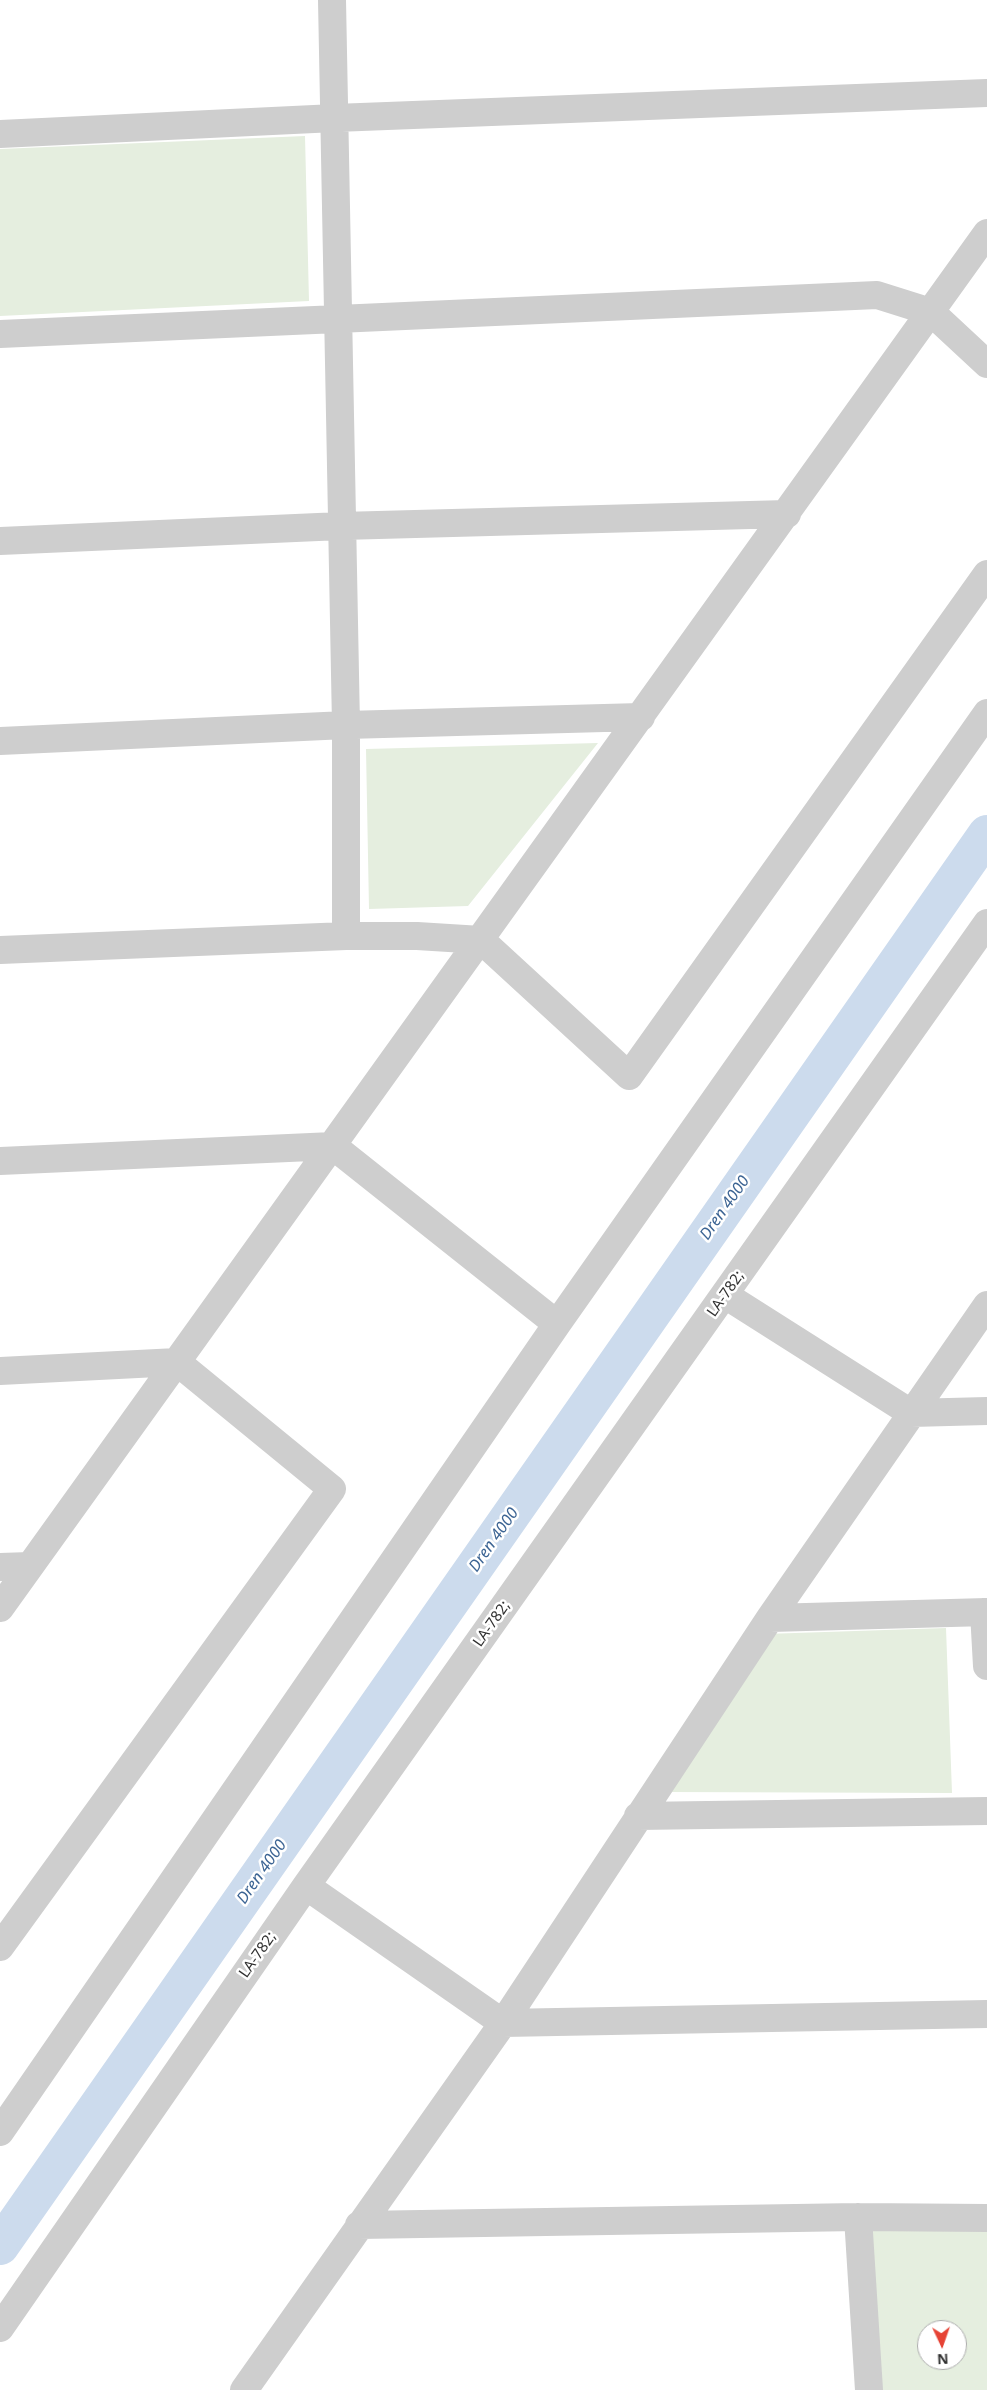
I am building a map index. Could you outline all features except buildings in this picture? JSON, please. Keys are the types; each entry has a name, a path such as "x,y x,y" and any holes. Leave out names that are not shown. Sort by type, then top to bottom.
{"street":[{"path":"332,0 346,725 346,936"},
{"path":"0,134 335,118 987,93"},
{"path":"0,1608 641,718 987,233"},
{"path":"0,334 338,317 877,296 931,312 987,364"},
{"path":"0,541 341,526 787,514"},
{"path":"0,950 346,936 417,936 481,940 629,1076 987,574"},
{"path":"0,2132 557,1324 987,713"},
{"path":"0,741 346,725 641,718"},
{"name":"LA-782;","path":"0,2328 306,1886 987,923"},
{"path":"0,1161 332,1146 557,1324"},
{"path":"725,1295 911,1413 987,1411"},
{"path":"244,2390 359,2225 504,2023 638,1816 770,1618 987,1305"},
{"path":"0,1371 177,1362 332,1489 0,1947"},
{"path":"0,1567 30,1566"},
{"path":"770,1618 985,1612 987,1666"},
{"path":"638,1816 987,1811"},
{"path":"306,1886 504,2023 987,2014"},
{"path":"359,2225 858,2217 987,2218"},
{"path":"858,2217 869,2390"}],"green space":[{"path":"305,136 309,301 0,316 0,149"},
{"path":"598,743 468,906 369,909 366,749"},
{"path":"946,1628 952,1793 668,1792 765,1634"},
{"path":"870,2227 987,2228 987,2390 878,2390"}],"waterway":[{"name":"Dren 4000","path":"0,2246 987,834"}]}
